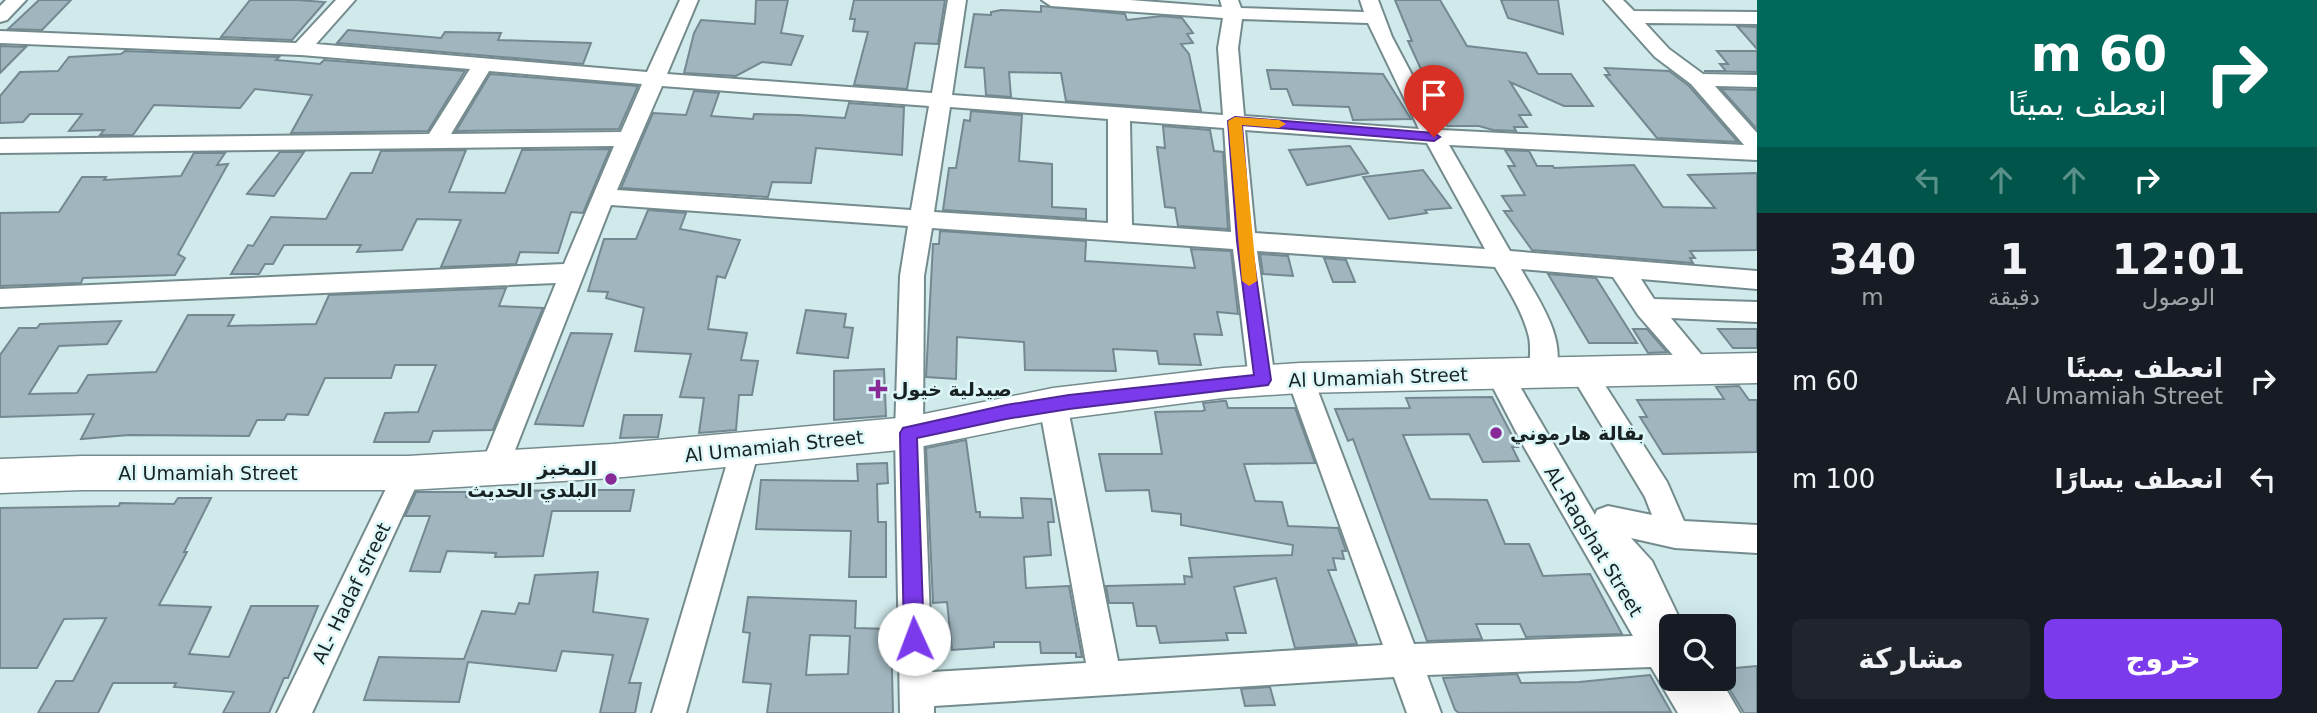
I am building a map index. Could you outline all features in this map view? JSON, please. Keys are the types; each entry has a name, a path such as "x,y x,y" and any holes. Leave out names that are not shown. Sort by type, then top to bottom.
{"street":[{"path":"0,16 17,0"},
{"path":"301,49 346,0"},
{"path":"494,468 603,197 689,0"},
{"path":"957,0 912,276 909,433 916,701 1105,678 1404,660 1659,659"},
{"path":"1051,0 1371,9 1434,137 1541,331 1546,352 1544,372"},
{"path":"1613,0 1662,53 1698,80 1757,146"},
{"path":"1231,7 1228,48 1244,241 1281,379 1404,660 1424,713"},
{"path":"1628,17 1757,18"},
{"path":"0,37 301,49 654,79 1434,137 1757,153"},
{"path":"437,142 444,124 483,65"},
{"path":"1698,80 1757,81"},
{"path":"1119,112 1120,233"},
{"path":"0,146 628,139"},
{"path":"603,197 1503,259 1757,280"},
{"path":"1622,270 1647,308 1701,370"},
{"path":"0,298 572,273"},
{"path":"1647,308 1757,312"},
{"name":"Al Umamiah Street","path":"0,476 82,472 408,473 494,468 745,450 909,433 1054,404 1159,390 1281,379 1757,368"},
{"path":"1583,373 1657,491 1675,534"},
{"name":"AL-Raqshat Street","path":"1499,374 1533,437 1659,641"},
{"path":"1054,404 1105,678"},
{"path":"669,713 745,450"},
{"name":"AL- Hadaf street","path":"293,713 408,473"},
{"path":"1659,626 1641,571 1615,541 1608,519 1675,534 1757,538"},
{"name":"AL-Raqshat Street","path":"1686,691 1697,713"},
{"path":"1708,691 1723,713"}],"building":[{"path":"39,0 71,0 42,30 8,29"},
{"path":"250,0 325,2 292,40 221,37"},
{"path":"756,0 788,0 781,33 803,36 791,65 762,62 736,76 684,73 694,33 701,20 755,24"},
{"path":"854,0 945,0 938,44 915,43 907,89 854,85 868,32 853,31 855,19 850,19"},
{"path":"1395,0 1440,0 1467,46 1526,53 1538,74 1571,74 1593,106 1564,106 1510,82 1531,115 1519,115 1527,127 1514,127 1516,131 1479,126 1447,126 1408,41 1412,41"},
{"path":"1501,0 1558,0 1563,34 1508,18"},
{"path":"1041,6 1125,14 1127,20 1162,16 1182,18 1193,33 1187,34 1193,43 1181,44 1189,54 1201,111 1066,101 1061,73 1009,72 1011,97 986,95 984,68 965,67 974,14 991,15 991,12 1001,10 1041,12"},
{"path":"1737,26 1757,27 1757,49"},
{"path":"348,30 441,38 445,32 501,33 498,40 591,43 583,64 337,43"},
{"path":"0,46 26,47 0,73"},
{"path":"125,51 279,57 276,60 320,64 324,60 465,71 428,131 291,133 312,95 255,89 240,108 154,105 133,135 100,135 104,130 69,131 82,114 30,114 23,122 0,123 0,96 20,72 58,71 69,57 121,54"},
{"path":"1717,51 1757,51 1757,72 1704,71 1726,71 1720,64 1728,64"},
{"path":"1605,68 1669,71 1689,86 1738,142 1657,138 1605,75 1610,75"},
{"path":"1267,70 1383,74 1411,119 1353,120 1349,107 1293,105 1287,89 1271,89"},
{"path":"490,74 638,86 619,129 456,131"},
{"path":"1721,89 1757,90 1757,129"},
{"path":"694,91 719,93 711,116 753,119 754,114 845,118 849,103 904,107 902,155 816,148 811,183 772,182 768,197 621,188 653,113 686,115"},
{"path":"971,111 1022,115 1019,161 1052,164 1052,207 1086,209 1086,219 943,210 949,168 956,168 964,120 970,121"},
{"path":"1163,126 1210,130 1214,151 1223,152 1228,229 1178,226 1175,208 1165,207 1157,147 1165,148"},
{"path":"1350,146 1368,173 1307,185 1289,150"},
{"path":"610,149 583,213 571,212 558,253 520,252 516,264 441,267 461,220 417,219 402,250 357,252 361,245 284,245 273,264 265,264 259,274 231,274 248,245 253,246 271,217 326,219 351,173 372,173 381,151 466,150 449,192 505,193 522,150"},
{"path":"1505,150 1529,151 1537,166 1554,168 1634,165 1663,207 1715,208 1688,175 1757,173 1757,250 1690,251 1695,258 1690,258 1693,263 1532,250 1504,211 1512,211 1502,196 1525,195 1508,166 1515,166"},
{"path":"280,152 304,152 274,196 247,194"},
{"path":"194,153 225,153 217,165 228,164 178,254 185,258 175,275 83,278 81,283 0,286 0,213 59,212 82,177 106,177 104,180 181,176"},
{"path":"1423,170 1451,208 1425,210 1427,213 1389,219 1363,177"},
{"path":"648,210 686,213 680,229 740,240 725,278 717,276 708,329 747,333 741,360 758,361 752,395 739,395 736,430 699,433 704,398 680,397 691,354 635,351 644,308 606,298 608,292 588,291 604,239 636,239"},
{"path":"940,231 1086,241 1085,261 1195,268 1191,249 1231,251 1238,314 1217,312 1222,335 1194,334 1201,365 1159,364 1157,351 1113,349 1116,371 1025,370 1024,342 957,337 956,379 926,377 933,244 939,244"},
{"path":"1260,254 1288,256 1293,276 1263,274"},
{"path":"1324,258 1346,260 1355,282 1333,282"},
{"path":"1548,274 1596,278 1637,343 1589,343"},
{"path":"506,288 499,306 543,308 493,430 433,431 429,442 374,442 385,413 418,412 436,365 395,365 391,378 325,378 308,415 287,414 284,420 257,420 249,436 129,435 81,439 94,414 0,417 0,355 19,328 37,328 40,324 121,321 107,344 59,346 29,394 77,393 88,375 156,372 188,315 234,315 228,326 316,324 329,295"},
{"path":"806,310 846,314 844,327 853,328 848,358 797,353"},
{"path":"1633,329 1647,329 1667,352 1648,353"},
{"path":"1718,329 1757,329 1757,348 1733,348"},
{"path":"571,333 612,334 583,426 535,424"},
{"path":"884,369 886,416 834,420 834,371"},
{"path":"1739,386 1749,400 1757,400 1757,452 1663,454 1640,417 1647,417 1637,400 1724,399 1716,387"},
{"path":"1492,397 1518,447 1512,447 1519,461 1483,462 1469,434 1403,435 1430,499 1487,500 1505,544 1529,544 1543,576 1590,574 1622,634 1526,637 1520,624 1476,624 1482,639 1427,641 1353,439 1348,441 1335,409 1410,408 1406,398"},
{"path":"1226,401 1228,408 1295,408 1315,463 1244,464 1255,501 1282,502 1288,526 1338,528 1346,551 1342,551 1344,559 1333,558 1336,570 1328,570 1357,644 1295,648 1276,578 1234,587 1246,633 1226,633 1228,640 1160,643 1156,626 1137,626 1133,603 1109,603 1106,586 1185,584 1184,576 1192,577 1189,558 1292,555 1293,545 1181,525 1181,514 1152,511 1149,490 1106,491 1099,454 1162,454 1155,412 1202,411 1205,410 1203,403"},
{"path":"624,415 662,415 658,437 620,438"},
{"path":"966,440 976,512 980,512 980,517 1023,518 1021,498 1051,499 1054,522 1048,522 1051,555 1024,557 1026,588 1069,586 1082,657 1076,657 1076,653 1041,653 1040,642 994,642 994,647 952,650 947,602 933,603 926,448"},
{"path":"887,463 888,483 877,484 878,522 886,522 886,577 849,577 851,531 756,529 761,480 858,481 857,464"},
{"path":"634,490 630,511 552,511 543,556 495,557 496,553 447,551 440,572 410,571 430,516 405,516 416,492 467,492 466,497 505,498 507,491"},
{"path":"178,498 211,498 159,605 211,607 189,654 229,657 251,606 318,606 288,678 284,678 269,713 223,713 234,692 174,687 176,683 113,683 98,713 38,713 56,681 73,681 106,618 64,619 37,668 0,668 0,508 119,506 120,503 174,504"},
{"path":"598,572 593,612 648,619 629,683 641,683 635,713 600,713 613,655 562,651 556,671 468,662 459,702 364,700 379,657 464,659 482,611 515,614 519,603 529,604 535,575"},
{"path":"748,597 856,601 855,628 891,629 893,713 767,713 771,684 743,682 750,633 743,632","holes":["810,635 850,636 848,674 806,675"]},
{"path":"1757,666 1757,713 1744,713 1731,691 1736,691 1736,668"},
{"path":"1517,674 1521,683 1579,682 1650,675 1671,712 1459,713 1455,710 1443,678"},
{"path":"1270,687 1275,705 1245,706 1241,689"}],"slow traffic":[{"path":"1249,281 1235,121 1279,124"}],"place":[{"name":"صيدلية خيول","path":"878,389"},
{"name":"بقالة هارموني","path":"1496,433"},
{"name":"المخبز البلدي الحديث","path":"611,479"}],"route":[{"path":"914,639 909,433 1006,412 1069,402 1262,380 1244,241 1235,121 1434,137"}]}
